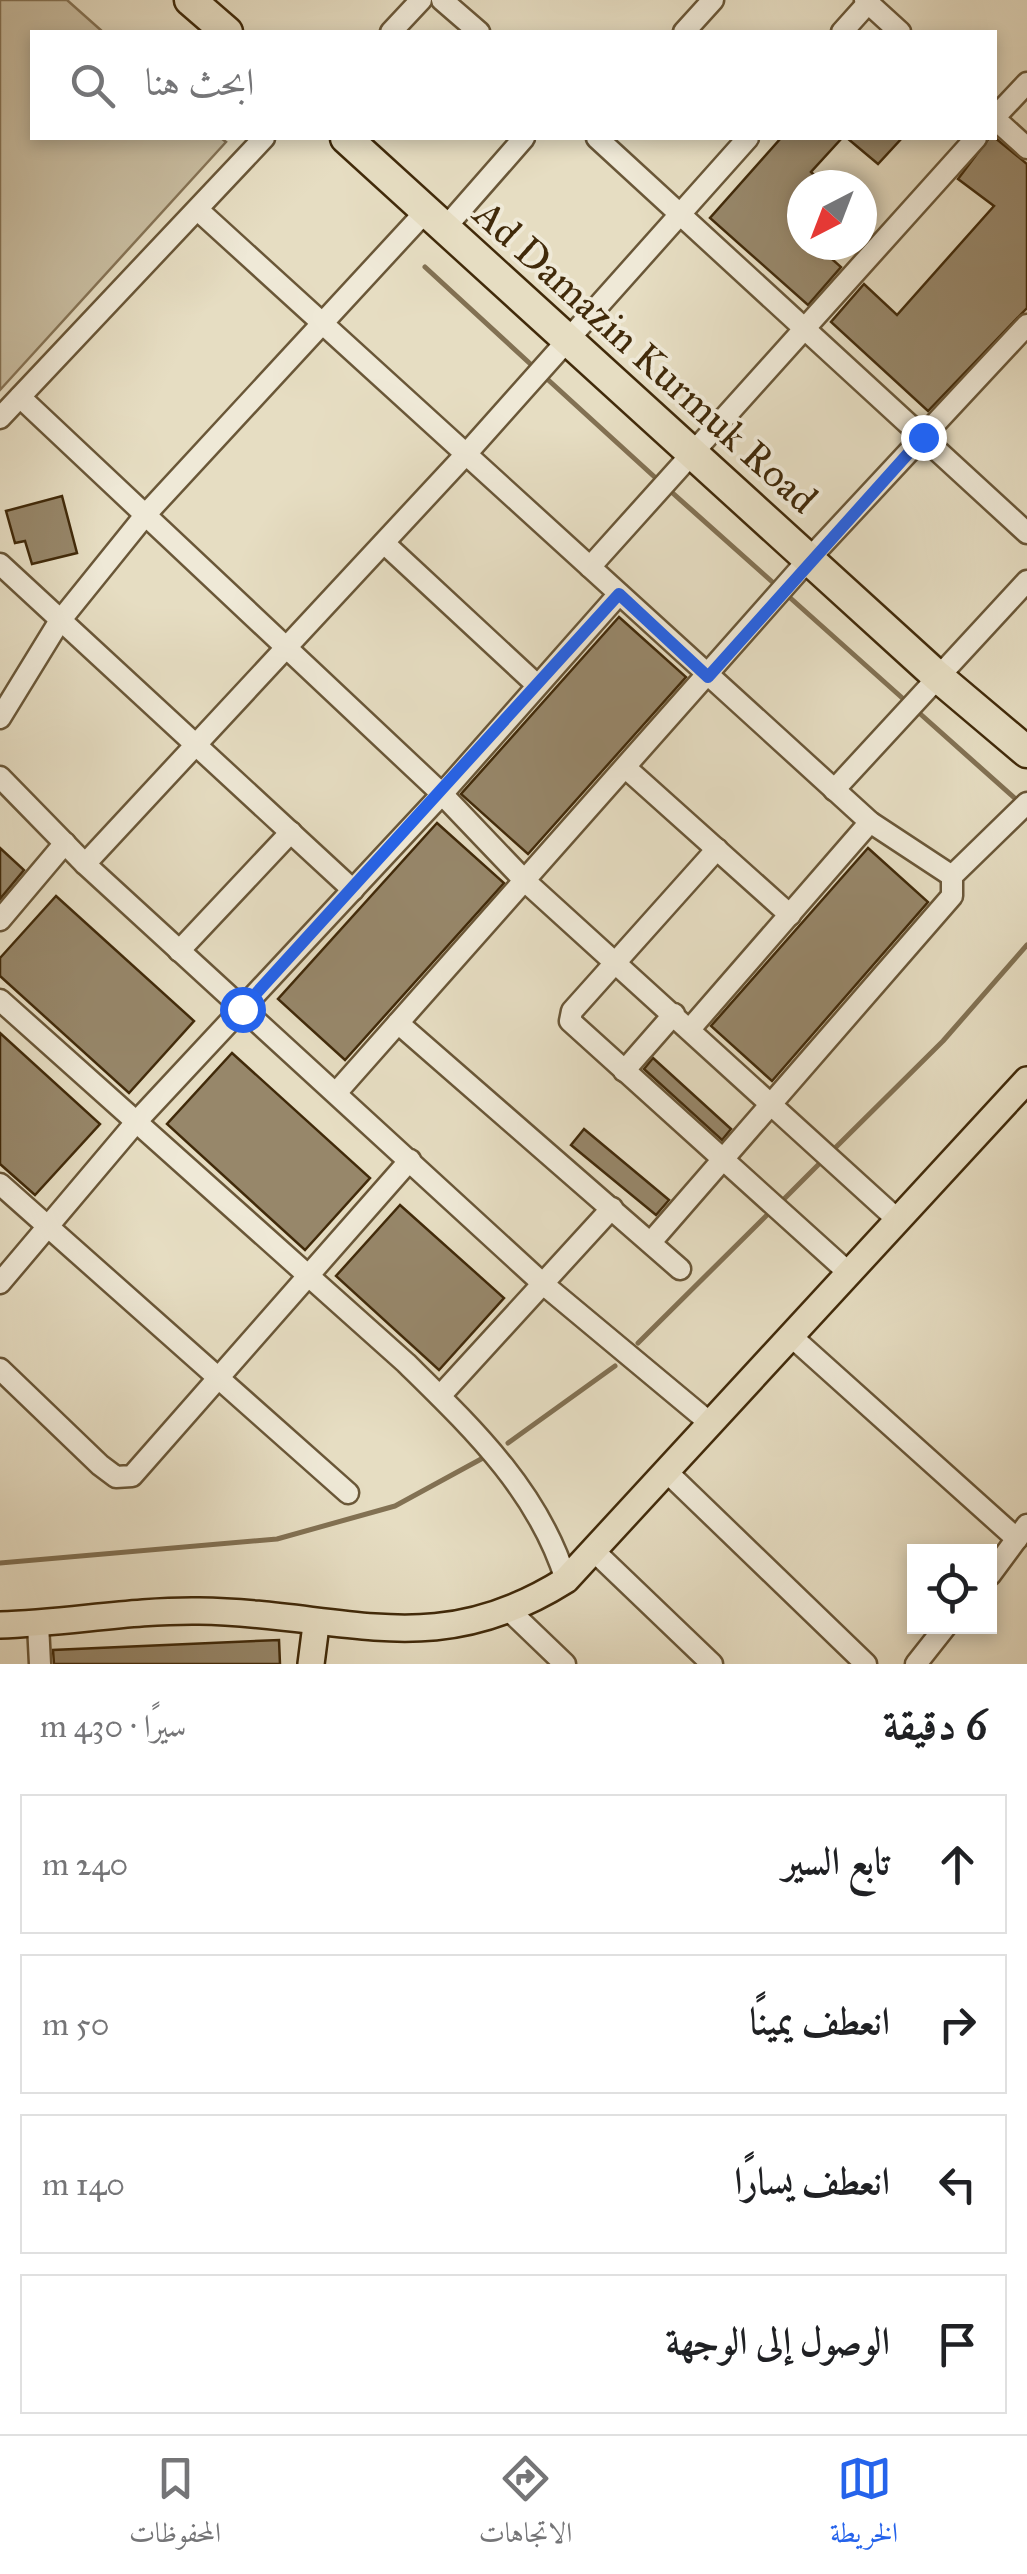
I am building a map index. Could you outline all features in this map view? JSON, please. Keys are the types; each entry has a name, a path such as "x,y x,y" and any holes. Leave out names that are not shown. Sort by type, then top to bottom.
{"highway":[{"path":"190,0 225,30"},
{"name":"Ad Damazin Kurmuk Road","path":"348,140 937,676 1027,752"}],"main road":[{"path":"0,1625 196,1610 316,1625 349,1634 416,1639 515,1616 566,1580 1027,1080"},
{"path":"310,1664 316,1625"}],"street":[{"path":"393,30 420,0"},
{"path":"442,0 477,30"},
{"path":"686,30 714,0"},
{"path":"844,30 866,2 898,30"},
{"path":"997,115 1027,83"},
{"path":"997,121 1027,148"},
{"path":"0,418 262,140"},
{"path":"0,718 60,622 147,513 324,324 522,140"},
{"path":"599,140 1027,532"},
{"path":"85,864 468,453 746,140"},
{"path":"590,567 974,140"},
{"path":"198,210 870,822 952,876"},
{"path":"336,1094 809,560 1027,325"},
{"path":"20,397 147,513 284,650 442,794 525,880 899,1220"},
{"path":"384,543 537,685"},
{"path":"0,564 353,890"},
{"path":"834,790 1027,581"},
{"path":"0,1282 137,1121 442,794 619,594"},
{"path":"626,768 790,914"},
{"path":"0,777 85,864 542,1283 710,1423"},
{"path":"651,1242 952,896 952,876 1027,804"},
{"path":"690,1029 870,822"},
{"path":"179,950 291,832"},
{"path":"0,920 65,843"},
{"path":"717,850 572,1012 570,1021 850,1274"},
{"path":"0,1000 440,1396 515,1479 546,1525 566,1580"},
{"path":"624,1071 674,1014"},
{"path":"398,1022 680,1269"},
{"path":"0,1370 100,1464 125,1478 139,1471 410,1160"},
{"path":"0,1184 348,1492"},
{"path":"440,1396 612,1208"},
{"path":"792,1336 1022,1532 997,1566"},
{"path":"668,1472 866,1664"},
{"path":"593,1550 712,1664"},
{"path":"515,1616 565,1664"},
{"path":"38,1624 40,1664"},
{"path":"916,1664 940,1634"}],"shaded area":[{"path":"0,0 67,0 101,30 30,30 30,140 226,142 0,390"}],"building":[{"path":"997,139 1027,164 1027,308 928,411 831,322 864,284 897,315 994,206 958,179 987,140"},
{"path":"779,140 840,140 813,170 787,170 787,260 833,260 841,267 808,305 710,218"},
{"path":"849,140 900,140 878,164"},
{"path":"62,496 77,553 32,564 25,541 15,543 6,511"},
{"path":"619,617 686,677 528,854 461,794"},
{"path":"437,823 504,883 345,1060 278,999"},
{"path":"0,848 24,870 0,899"},
{"path":"868,848 928,902 772,1081 711,1026"},
{"path":"56,896 194,1021 129,1093 0,976 0,958"},
{"path":"0,1033 100,1124 35,1195 0,1164"},
{"path":"232,1053 370,1178 305,1250 167,1124"},
{"path":"653,1058 731,1129 722,1140 644,1069"},
{"path":"584,1129 669,1200 656,1215 571,1145"},
{"path":"400,1205 504,1298 439,1370 336,1276"},
{"path":"279,1640 280,1664 54,1664 53,1650"}],"waterway":[{"path":"425,267 537,370"},
{"path":"545,377 659,481"},
{"path":"667,488 778,587"},
{"path":"787,595 909,704"},
{"path":"917,711 1019,802"},
{"path":"830,1153 943,1041 1027,945"},
{"path":"780,1203 822,1161"},
{"path":"638,1343 772,1210"},
{"path":"508,1443 615,1366"},
{"path":"0,1563 277,1539 395,1506 483,1458"}],"route":[{"path":"242,1009 442,794 619,594 708,677 923,437"}]}
